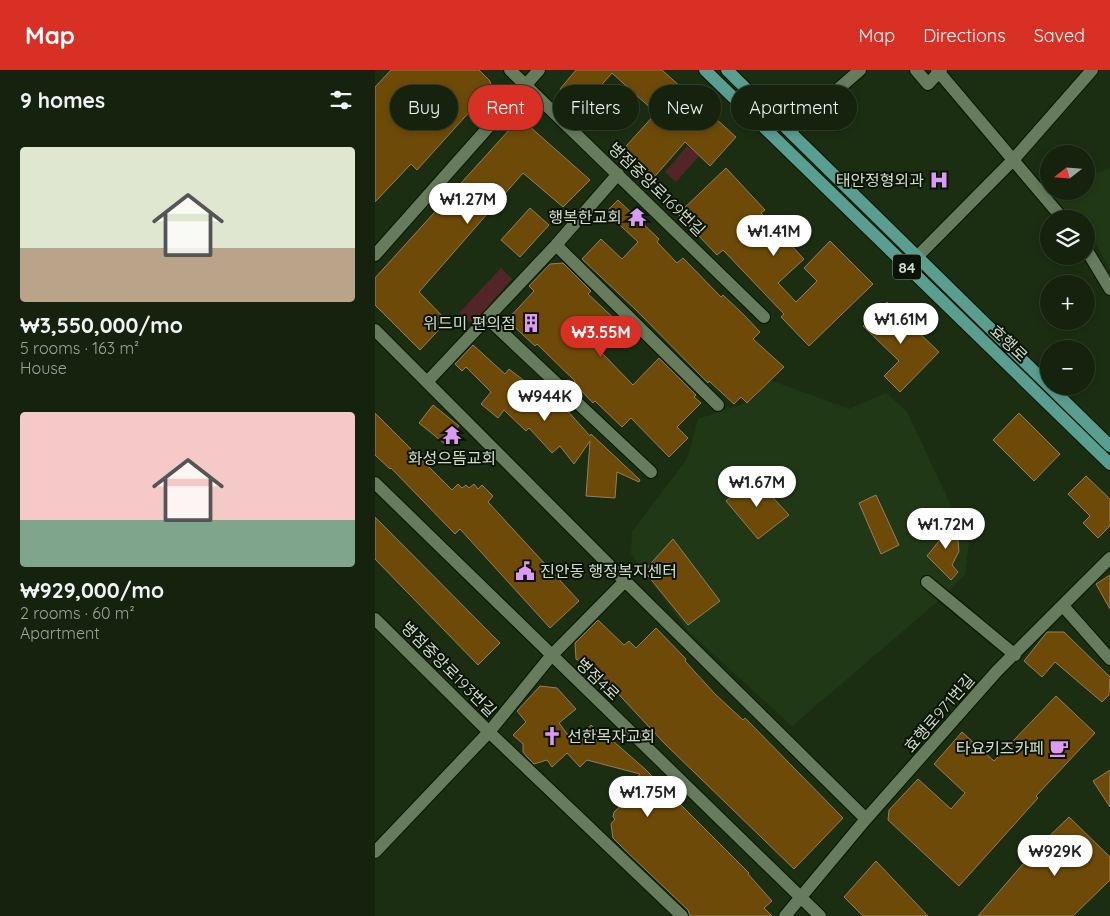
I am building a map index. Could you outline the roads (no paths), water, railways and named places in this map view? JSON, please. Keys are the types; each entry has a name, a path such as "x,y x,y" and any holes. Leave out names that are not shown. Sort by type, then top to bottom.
{"main road":[{"name":"효행로","path":"705,70 1110,464"},
{"name":"효행로","path":"727,70 1040,377"},
{"name":"효행로","path":"1058,395 1110,446"}],"street":[{"name":"병점중앙로169번길","path":"510,70 526,85"},
{"path":"526,85 539,70"},
{"path":"790,131 860,70"},
{"path":"916,70 928,84 939,71 1056,210"},
{"path":"907,266 1014,160 1092,70"},
{"name":"병점중앙로169번길","path":"543,101 764,317"},
{"path":"375,255 486,130"},
{"path":"427,382 556,245 618,174"},
{"path":"556,245 718,405"},
{"path":"1095,264 1110,289"},
{"path":"487,318 651,472"},
{"path":"375,330 625,582 866,818"},
{"name":"병점4로","path":"375,483 820,916"},
{"name":"효행로971번길","path":"801,896 866,818 997,671 1110,558"},
{"path":"625,582 551,656 489,732 682,916"},
{"path":"927,582 1015,655"},
{"path":"1063,606 1110,659"},
{"name":"병점중앙로193번길","path":"375,619 489,732 375,852"},
{"path":"785,916 801,896"}],"place":[{"name":"태안정형외과","path":"939,180"},
{"name":"행복한교회","path":"637,217"},
{"name":"위드미 편의점","path":"531,323"},
{"name":"화성으뜸교회","path":"452,435"},
{"name":"진안동 행정복지센터","path":"525,571"},
{"name":"선한목자교회","path":"552,736"},
{"name":"타요키즈카페","path":"1059,748"}]}
